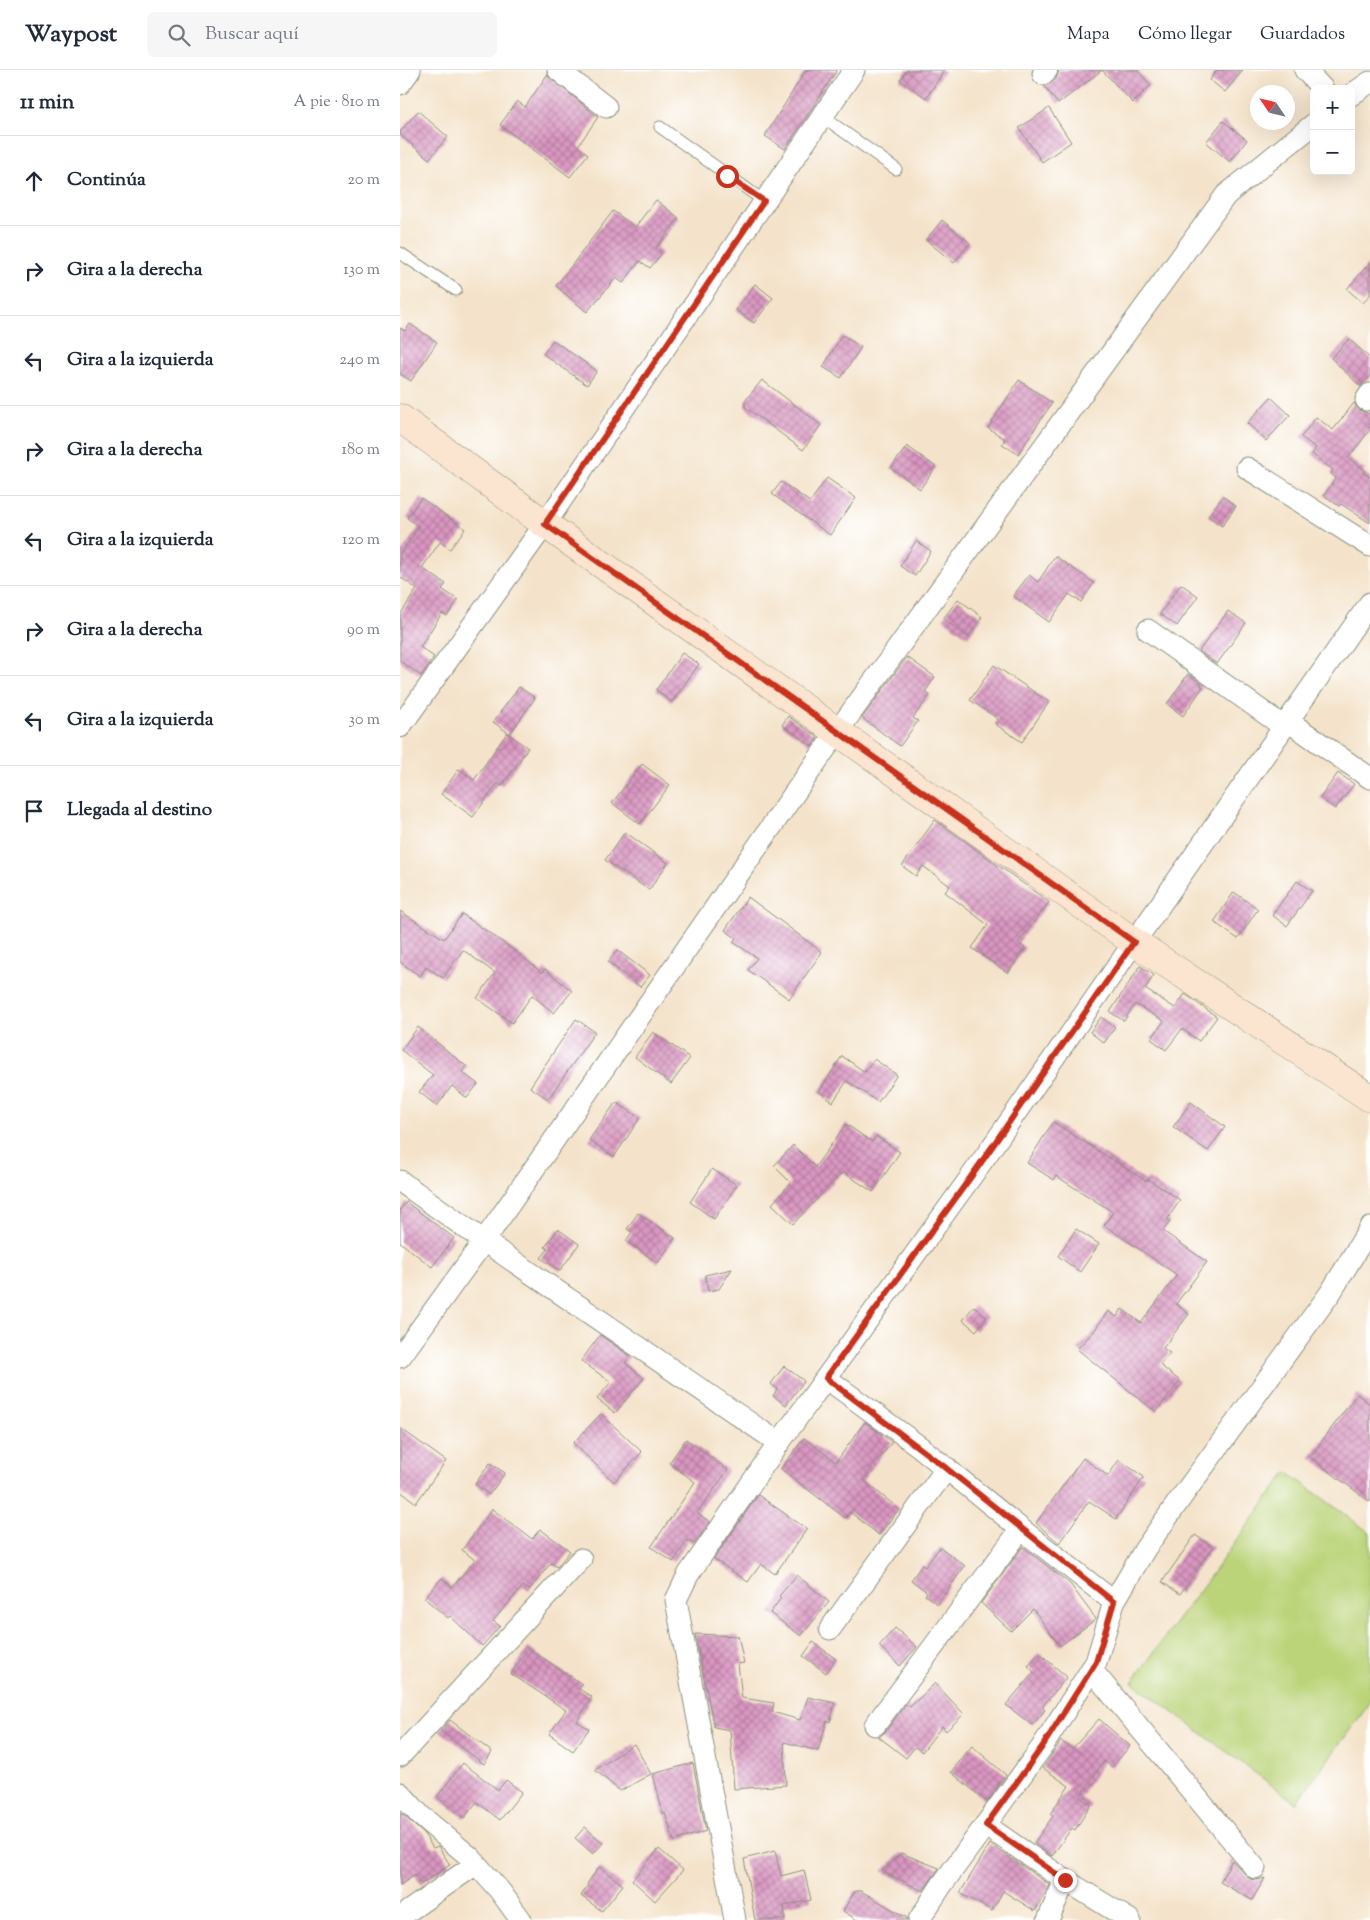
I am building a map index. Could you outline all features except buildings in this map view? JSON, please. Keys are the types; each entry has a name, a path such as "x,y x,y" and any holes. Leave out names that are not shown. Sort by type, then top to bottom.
{"street":[{"path":"400,84 410,70"},
{"path":"558,70 606,106"},
{"path":"400,727 545,524 854,70"},
{"path":"1305,70 1319,85"},
{"path":"1355,92 1370,82"},
{"path":"401,1355 484,1241 837,732 1226,195 1310,127"},
{"path":"400,418 545,524 1134,942 1370,1098"},
{"path":"1247,468 1370,546"},
{"path":"735,1920 676,1600 688,1575 779,1443 978,1167 1370,603"},
{"path":"1148,630 1286,724 1370,778"},
{"path":"400,1181 484,1241 779,1443"},
{"path":"919,1920 941,1886 1042,1747 1096,1662 1114,1602 1145,1549 1331,1292 1370,1228"},
{"path":"826,1378 946,1468 1114,1602"},
{"path":"830,1629 946,1468"},
{"path":"876,1725 1022,1529"},
{"path":"400,1756 582,1559"},
{"path":"1091,1669 1255,1868"},
{"path":"400,1793 421,1816 476,1864 500,1891 521,1920"},
{"path":"986,1825 1065,1880 1130,1920"},
{"path":"400,1917 476,1864"},
{"path":"1048,1920 1065,1880"}],"lane":[{"path":"822,116 896,169"},
{"path":"660,127 764,201"},
{"path":"400,253 456,290"}],"green space":[{"path":"1287,1472 1370,1533 1370,1703 1296,1803 1132,1682"}],"route":[{"path":"727,176 764,201 545,524 1134,942 978,1167 826,1378 920,1447 1114,1602 1096,1662 1042,1747 986,1825 1065,1880"}]}
